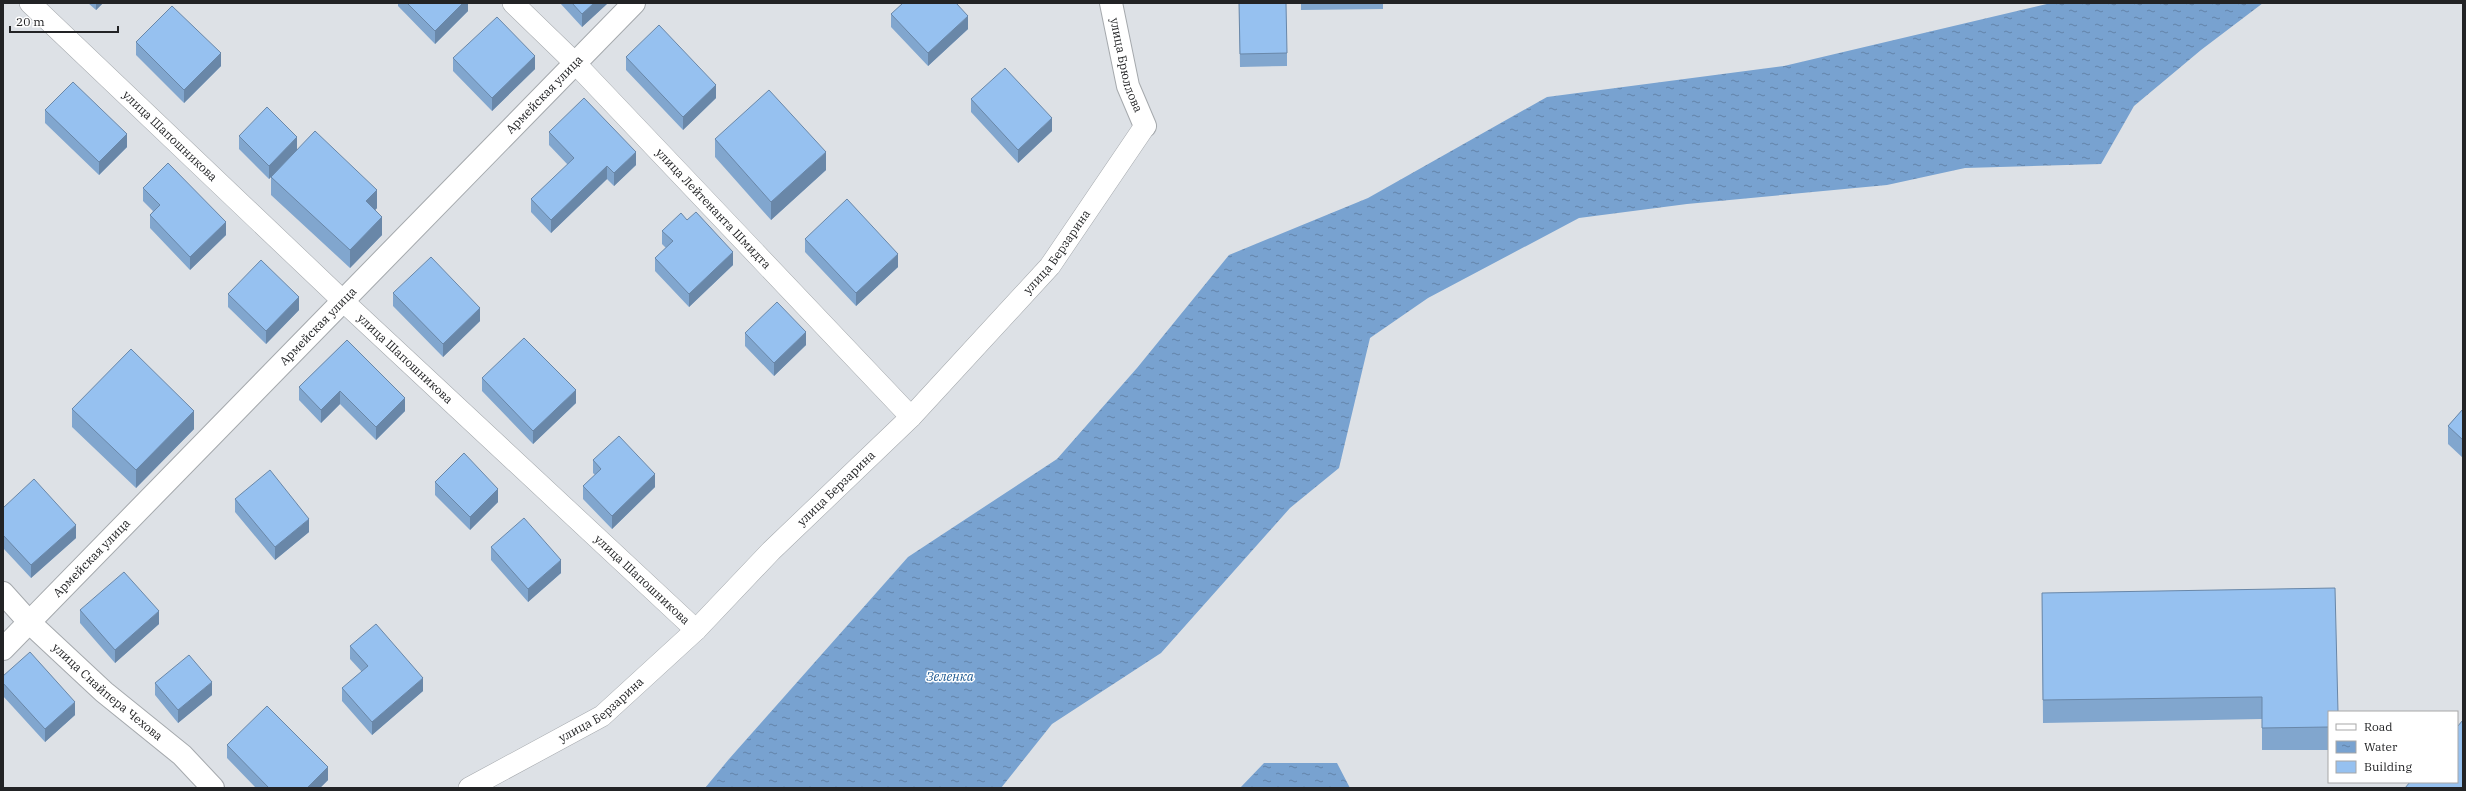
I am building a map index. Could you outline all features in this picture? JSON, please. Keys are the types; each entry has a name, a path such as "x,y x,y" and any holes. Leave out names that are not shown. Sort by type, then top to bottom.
{"street":[{"name":"Армейская улица","path":"3,649 30,623 342,300 634,3"},
{"name":"улица Брюллова","path":"1111,3 1128,86 1145,126"},
{"name":"улица Снайпера Чехова","path":"3,594 30,623 104,692 182,756 213,788"}],"lane":[{"name":"улица Шапошникова","path":"30,3 342,300 696,630"},
{"name":"улица Лейтенанта Шмидта","path":"513,3 575,63 911,417"},
{"name":"улица Берзарина","path":"469,788 602,716 696,630 771,551 911,417 1050,266 1145,126"}],"water":[{"name":"Зеленка","path":"2051,3 2263,3 2201,50 2134,106 2101,164 1965,168 1887,185 1687,204 1579,218 1428,298 1370,338 1339,468 1290,508 1161,653 1052,724 1001,788 705,788 908,557 1057,459 1137,368 1229,255 1368,198 1547,97 1784,66"},
{"path":"1264,763 1337,763 1350,788 1240,788"}],"building":[{"path":"407,3 463,3 435,31"},
{"path":"572,3 594,3 582,14"},
{"path":"903,3 956,3 968,16 928,53 891,14"},
{"path":"1239,3 1286,3 1287,53 1240,54"},
{"path":"172,6 221,53 184,90 136,42"},
{"path":"497,17 535,56 492,98 453,58"},
{"path":"659,25 716,85 683,117 626,57"},
{"path":"1005,68 1052,118 1018,150 971,99"},
{"path":"73,82 127,134 99,162 45,110"},
{"path":"769,90 826,152 771,202 715,139"},
{"path":"584,98 636,152 614,173 607,166 551,220 531,199 574,158 549,132"},
{"path":"267,107 297,137 269,166 239,136"},
{"path":"315,131 377,190 366,201 382,217 350,250 271,177"},
{"path":"168,163 226,222 190,257 150,215 160,205 143,188"},
{"path":"847,199 898,254 856,293 805,239"},
{"path":"696,212 733,252 689,294 655,258 673,241 662,231 681,213 687,220"},
{"path":"431,257 480,308 443,344 393,293"},
{"path":"261,260 299,297 266,331 228,294"},
{"path":"777,302 806,332 774,363 745,333"},
{"path":"524,338 576,390 533,431 482,378"},
{"path":"347,340 405,398 376,427 340,391 321,410 299,387"},
{"path":"131,349 194,411 136,470 72,409"},
{"path":"2463,409 2463,440 2448,426"},
{"path":"619,436 655,474 612,516 583,486 601,469 593,460"},
{"path":"464,453 498,489 470,517 435,482"},
{"path":"270,470 309,519 275,547 235,499"},
{"path":"34,479 76,525 31,565 3,535 3,508"},
{"path":"524,518 561,560 528,589 491,547"},
{"path":"124,572 159,611 115,650 80,610"},
{"path":"2335,588 2338,711 2328,711 2328,727 2262,728 2262,697 2043,700 2042,593"},
{"path":"376,624 423,678 372,722 342,688 368,666 350,646"},
{"path":"30,652 75,702 45,729 3,683 3,676"},
{"path":"189,655 212,682 178,710 155,683"},
{"path":"267,706 328,767 307,788 269,788 227,745"},
{"path":"2463,720 2463,788 2405,788 2409,783 2458,783 2458,726"}]}
